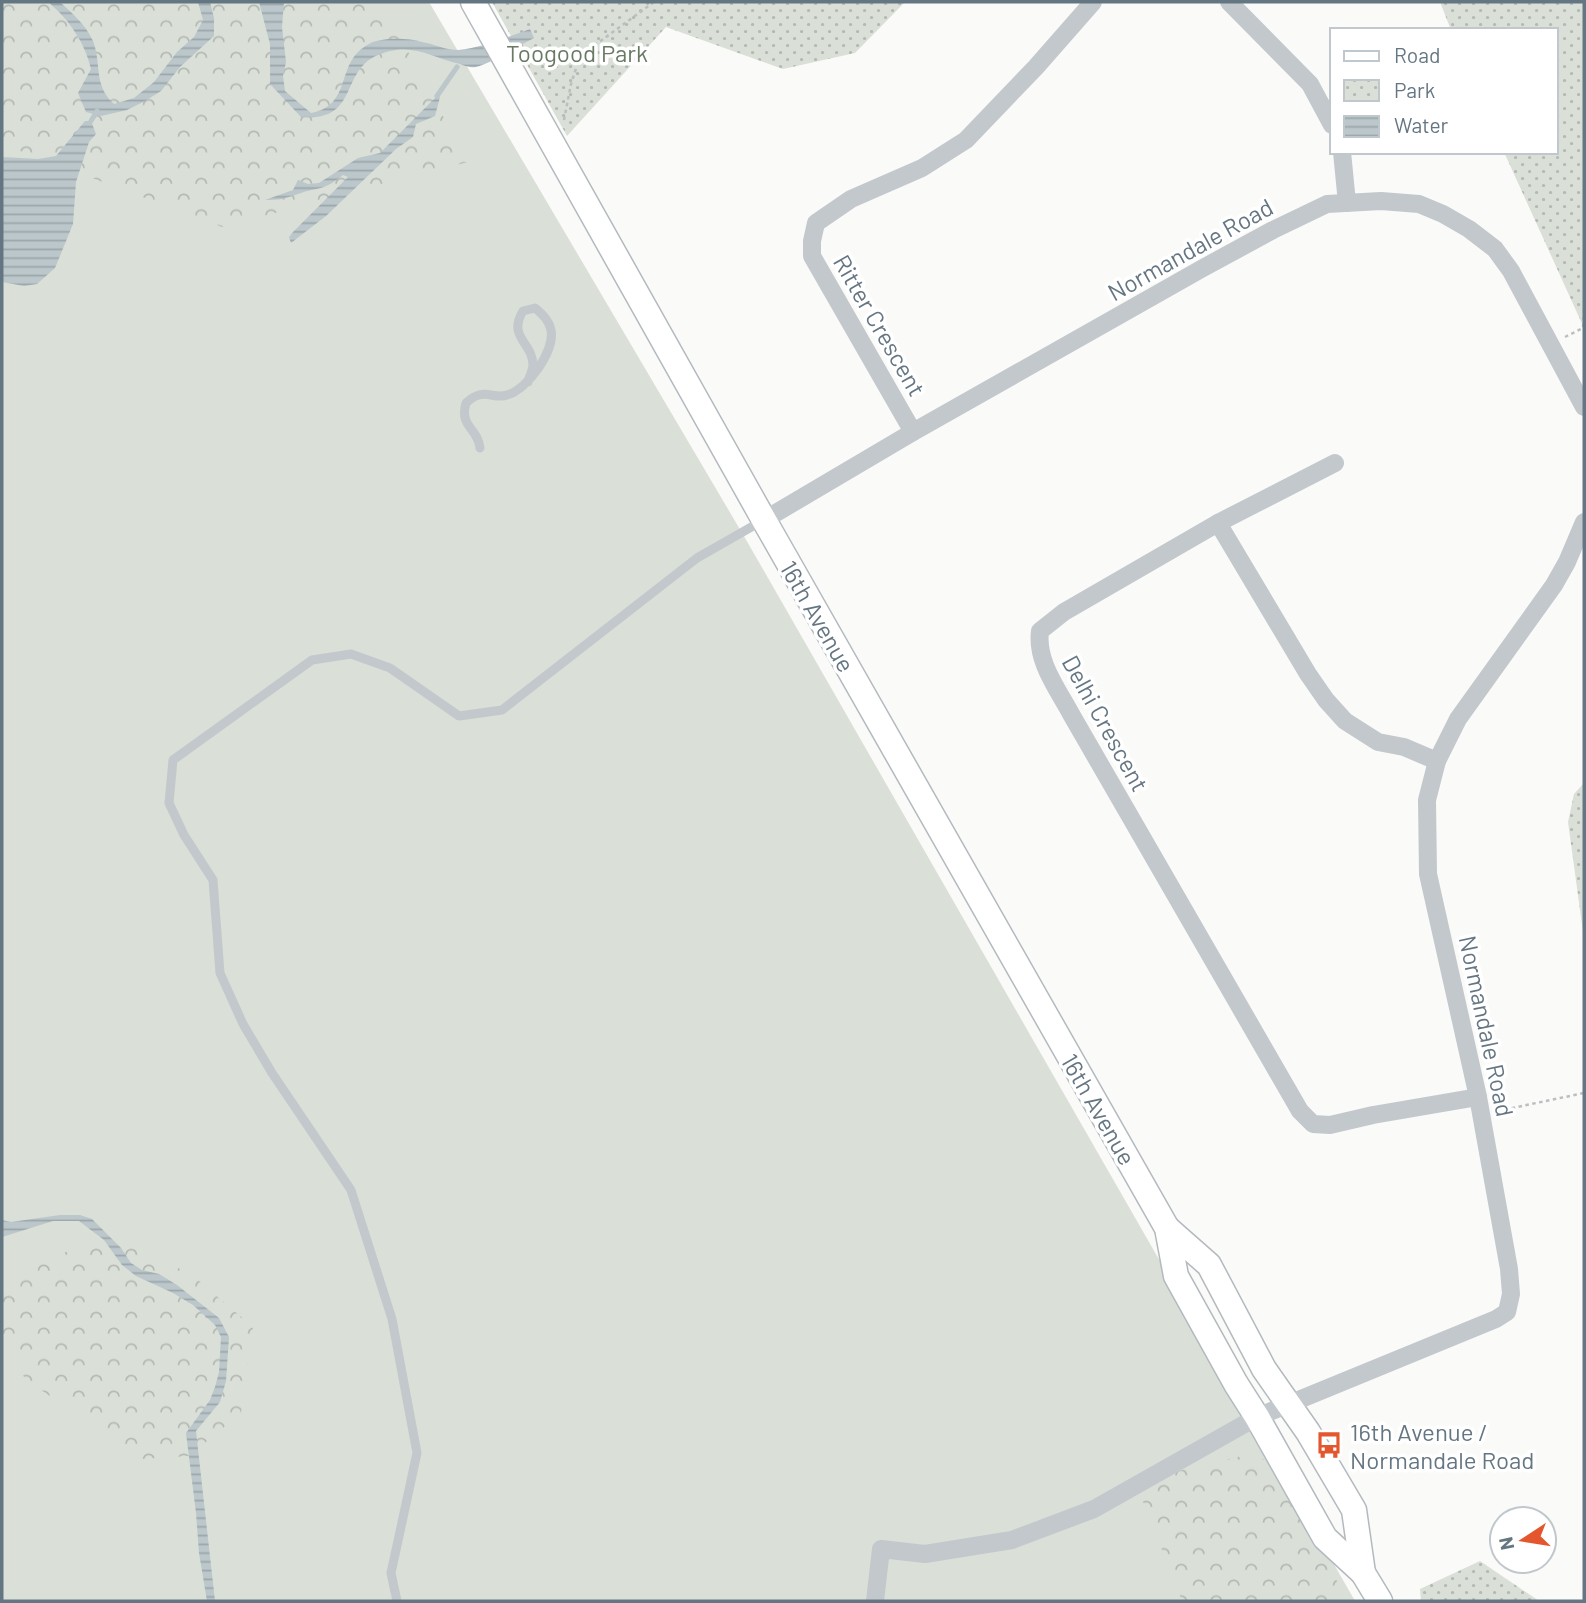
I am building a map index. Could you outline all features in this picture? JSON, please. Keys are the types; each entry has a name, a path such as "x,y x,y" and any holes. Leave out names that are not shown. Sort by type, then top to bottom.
{"main road":[{"name":"16th Avenue","path":"478,9 764,520 1167,1228 1209,1265 1264,1370 1308,1432 1354,1510 1363,1573"},
{"name":"16th Avenue","path":"1167,1228 1176,1276 1236,1384 1325,1538 1363,1573 1380,1601"}],"street":[{"name":"Ritter Crescent","path":"913,432 812,256 816,223 851,199 922,168 966,140 1093,2"},
{"path":"1229,2 1310,84 1330,121"},
{"path":"1342,154 1347,203"},
{"name":"Normandale Road","path":"764,520 913,432 1273,230 1327,204 1381,201 1419,204 1469,229 1495,249 1511,271 1584,407"},
{"name":"Delhi Crescent","path":"1335,463 1218,523 1048,622 1040,631 1038,646 1044,662 1143,841 1300,1111 1313,1124 1330,1125 1412,1107 1480,1105"},
{"name":"Normandale Road","path":"874,1601 881,1549 925,1554 1012,1540 1094,1509 1257,1417 1496,1319 1507,1312 1511,1294 1509,1269 1480,1105 1429,874 1427,800 1437,761 1458,719 1554,585 1584,522"},
{"path":"1218,523 1308,674 1345,721 1378,742 1404,747 1437,761"}],"lane":[{"path":"480,448 479,439 468,426 463,414 466,403 478,395 506,396 527,382 542,364 552,340 551,327 545,317 535,309 523,311 518,319 518,330 534,366 527,382"},
{"path":"397,1601 391,1573 417,1453 392,1320 351,1190 272,1073 243,1024 220,972 213,880 184,835 169,803 173,760 312,660 351,654 390,668 459,716 502,710 697,558 764,520"}],"path":[{"path":"564,120 571,83 580,56 654,2"},
{"path":"1552,344 1584,328 1584,309"},
{"path":"1480,1105 1584,1093"}],"green space":[{"path":"2,2 429,2 745,538 1355,1601 2,1601"},
{"path":"2,2 381,2 468,162 222,227 2,144"},
{"name":"Toogood Park","path":"492,2 905,2 855,53 783,69 666,27 567,136"},
{"path":"1440,2 1584,2 1584,328 1505,154 1558,154 1558,28 1450,28"},
{"path":"1584,783 1584,939 1568,822 1574,794"},
{"path":"99,1241 144,1247 198,1280 253,1327 241,1413 189,1456 141,1459 25,1379 2,1332 2,1297 42,1260"},
{"path":"1259,1452 1349,1601 1182,1601 1135,1481"},
{"path":"1480,1561 1488,1566 1488,1575 1501,1575 1539,1601 1421,1601 1420,1589"}],"water":[{"path":"48,2 60,2 87,30 96,50 100,82 107,97 114,104 134,98 154,82 177,52 194,37 203,20 198,2 210,2 214,18 214,36 180,67 161,91 127,110 101,116 86,112 78,93 91,69 85,50 63,16"},
{"path":"259,2 284,2 282,27 286,62 283,76 285,91 311,113 333,101 351,61 358,52 374,42 388,39 410,40 458,50 486,45 530,29 534,38 490,62 474,67 411,50 390,51 378,55 366,62 341,104 332,112 301,117 270,84 270,44"},
{"path":"437,96 440,97 435,116 416,124 413,137 396,149 326,216 291,243 289,237 293,232 348,177 343,175 325,186 285,198 265,200 293,190 298,180 308,184 319,183 358,158 380,153"},
{"path":"85,121 91,121 96,134 89,142 76,182 73,224 55,268 37,284 24,286 2,282 2,157 38,159 56,156"},
{"path":"80,1215 92,1219 121,1248 131,1263 142,1270 159,1274 177,1285 219,1318 229,1337 226,1381 220,1402 196,1431 215,1601 207,1601 186,1433 210,1400 215,1387 219,1372 221,1337 215,1325 193,1305 136,1276 122,1265 104,1240 79,1221 53,1221 2,1237 2,1220 11,1222"}],"waterway":[{"path":"437,96 457,67"},
{"path":"91,121 97,111"}],"place":[{"name":"16th Avenue / Normandale Road","path":"1329,1445"}]}
